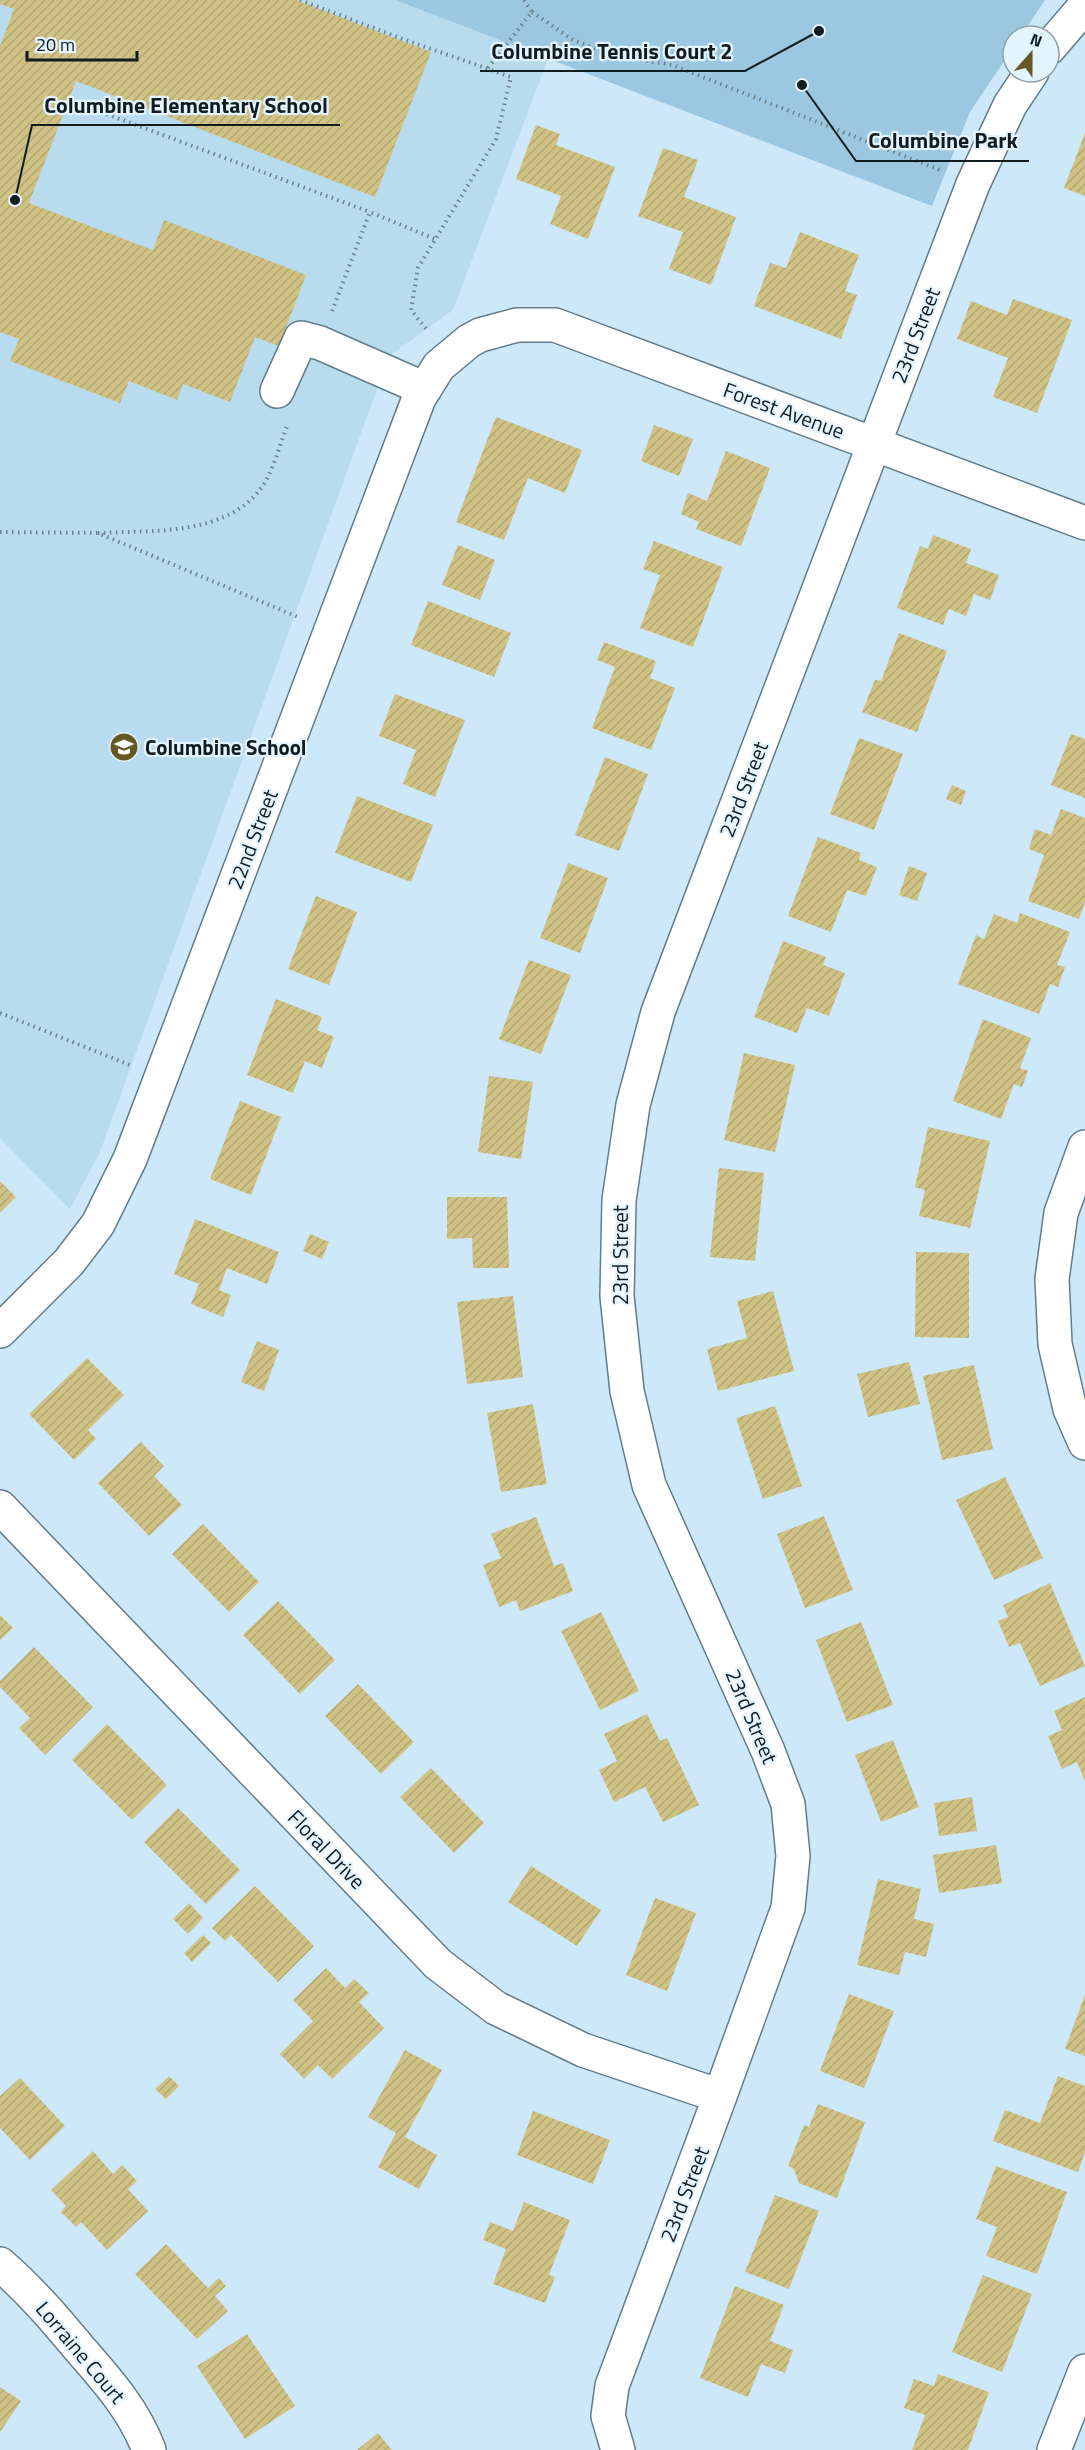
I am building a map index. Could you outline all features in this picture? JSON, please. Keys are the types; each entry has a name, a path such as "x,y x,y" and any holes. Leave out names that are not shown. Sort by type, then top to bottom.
{"street":[{"path":"1061,34 1085,6"},
{"name":"23rd Street","path":"618,2450 608,2416 612,2386 788,1908 794,1856 788,1804 768,1751 649,1485 627,1391 618,1306 619,1200 633,1105 658,1012 873,443 973,184 1010,105 1024,84"},
{"name":"Forest Avenue","path":"480,335 517,324 555,326 1085,523"},
{"name":"22nd Street","path":"0,1331 69,1262 98,1224 130,1159 419,398 439,366 469,341 480,335"},
{"path":"277,391 301,338 320,343 425,389"},
{"path":"1085,1148 1061,1213 1052,1279 1055,1344 1070,1409 1085,1443"},
{"name":"Floral Drive","path":"0,1507 438,1964 496,2008 583,2050 720,2096"},
{"name":"Lorraine Court","path":"0,2264 28,2289 124,2401 149,2450"},
{"path":"1054,2450 1085,2371"}],"path":[{"path":"300,0 512,77 496,139 418,268 411,310 450,357"},
{"path":"524,0 532,12 573,40 612,55 672,65 973,184"},
{"path":"488,68 532,12"},
{"path":"101,112 370,212"},
{"path":"0,532 98,533 331,630"},
{"path":"0,1013 162,1076"}],"shaded area":[{"name":"Columbine School","path":"0,0 395,0 548,59 453,310 389,356 100,1152 70,1209 0,1138"},
{"path":"395,0 1045,0 1029,24 1001,24 1001,66 970,112 932,206"}],"building":[{"path":"0,0 296,0 431,52 375,197 76,81 29,203 153,250 164,220 306,275 279,346 255,337 230,402 183,384 177,400 129,381 120,403 10,361 19,339 0,332 0,46 14,9 0,4"},
{"path":"536,125 560,134 556,145 615,167 588,239 550,224 561,196 516,179"},
{"path":"1085,133 1085,196 1064,188"},
{"path":"663,148 698,160 684,197 736,217 711,285 669,269 683,232 638,216"},
{"path":"800,232 859,255 845,291 857,295 841,339 754,306 770,263 786,268"},
{"path":"1013,299 1072,320 1037,413 993,397 1008,358 957,339 971,301 1007,315"},
{"path":"496,417 582,450 565,493 528,478 504,540 456,522"},
{"path":"654,425 693,439 679,476 641,461"},
{"path":"726,451 770,468 741,546 696,529 699,522 681,514 688,493 707,501"},
{"path":"933,535 971,549 966,563 999,575 990,600 974,594 966,616 949,609 943,625 897,608 920,546 928,549"},
{"path":"654,541 723,567 693,647 640,628 660,575 643,569"},
{"path":"458,545 495,560 480,600 442,585"},
{"path":"428,601 511,633 494,677 411,645"},
{"path":"899,633 947,651 917,732 862,712 875,680 881,681"},
{"path":"604,642 656,661 650,678 675,688 651,750 592,728 615,667 597,660"},
{"path":"395,694 465,720 435,797 403,784 416,750 379,736"},
{"path":"1071,734 1085,739 1085,798 1051,785"},
{"path":"859,738 903,754 874,830 830,814"},
{"path":"605,757 648,774 619,851 575,835"},
{"path":"952,785 966,791 961,805 946,799"},
{"path":"357,796 433,825 411,882 335,853"},
{"path":"1061,809 1085,818 1085,902 1079,919 1028,901 1044,855 1029,849 1035,829 1051,835"},
{"path":"818,837 861,853 859,860 877,867 866,896 847,890 831,932 788,916"},
{"path":"568,863 608,878 580,953 540,938"},
{"path":"909,866 927,873 917,901 899,895"},
{"path":"316,896 357,912 329,985 288,969"},
{"path":"1020,913 1070,932 1057,965 1065,967 1058,987 1050,984 1039,1014 958,984 976,935 984,939 994,914 1017,923"},
{"path":"783,941 826,957 823,965 845,973 829,1016 807,1008 797,1033 754,1017"},
{"path":"529,960 571,975 541,1054 499,1039"},
{"path":"276,999 322,1017 317,1030 334,1037 322,1068 305,1061 293,1093 247,1075"},
{"path":"983,1019 1031,1038 1020,1068 1028,1071 1022,1087 1014,1084 1001,1119 953,1101"},
{"path":"744,1053 795,1065 775,1152 724,1140"},
{"path":"489,1076 533,1082 521,1159 478,1152"},
{"path":"240,1101 281,1117 251,1195 210,1179"},
{"path":"928,1127 990,1141 970,1228 919,1216 925,1190 915,1187"},
{"path":"719,1168 764,1173 755,1261 710,1257"},
{"path":"0,1181 16,1197 0,1213"},
{"path":"447,1197 507,1197 509,1268 473,1268 472,1238 447,1239"},
{"path":"195,1219 279,1252 267,1284 227,1268 219,1290 231,1295 223,1317 191,1304 199,1284 174,1274"},
{"path":"310,1234 329,1242 322,1259 303,1251"},
{"path":"916,1252 969,1253 969,1338 915,1337"},
{"path":"773,1291 794,1371 718,1391 707,1349 747,1338 737,1301"},
{"path":"513,1296 523,1377 467,1384 457,1302"},
{"path":"257,1341 279,1350 264,1391 241,1382"},
{"path":"87,1358 124,1395 88,1430 96,1439 74,1460 29,1414"},
{"path":"909,1362 920,1404 868,1417 857,1374"},
{"path":"974,1365 993,1449 942,1460 923,1376"},
{"path":"533,1404 547,1484 501,1492 487,1413"},
{"path":"775,1406 802,1486 763,1499 736,1418"},
{"path":"141,1442 164,1466 154,1476 182,1505 149,1536 98,1483"},
{"path":"1005,1477 1043,1558 994,1580 956,1500"},
{"path":"824,1516 853,1590 805,1608 777,1534"},
{"path":"536,1517 554,1566 563,1563 573,1591 520,1611 516,1600 499,1607 483,1565 501,1558 491,1534"},
{"path":"203,1524 259,1582 229,1612 172,1554"},
{"path":"1050,1583 1085,1666 1040,1686 1020,1643 1009,1647 998,1621 1008,1617 1003,1605"},
{"path":"278,1601 335,1660 300,1694 243,1635"},
{"path":"601,1612 639,1691 600,1710 561,1631"},
{"path":"0,1615 13,1628 0,1640"},
{"path":"861,1622 893,1705 847,1722 816,1640"},
{"path":"34,1647 93,1707 45,1755 19,1728 30,1718 0,1687 0,1681"},
{"path":"358,1684 414,1742 381,1774 325,1716"},
{"path":"1085,1697 1085,1781 1077,1762 1062,1769 1048,1736 1062,1730 1054,1711"},
{"path":"647,1714 660,1741 667,1738 699,1805 663,1822 645,1787 614,1802 599,1770 617,1761 604,1734"},
{"path":"107,1724 167,1785 132,1820 72,1760"},
{"path":"893,1740 919,1807 881,1822 855,1755"},
{"path":"431,1768 484,1823 454,1853 400,1797"},
{"path":"972,1797 977,1831 939,1836 934,1803"},
{"path":"178,1808 240,1870 206,1904 144,1842"},
{"path":"996,1845 1002,1883 939,1893 933,1855"},
{"path":"531,1866 601,1910 577,1946 508,1902"},
{"path":"878,1879 921,1889 914,1919 934,1924 926,1957 905,1952 899,1975 857,1965"},
{"path":"255,1886 314,1946 278,1982 231,1935 225,1941 212,1928"},
{"path":"655,1898 696,1913 667,1991 626,1975"},
{"path":"189,1903 203,1918 188,1934 173,1919"},
{"path":"203,1935 211,1943 192,1962 184,1953"},
{"path":"326,1968 345,1988 354,1979 369,1993 359,2002 384,2028 332,2079 318,2065 304,2079 280,2054 313,2021 293,2000"},
{"path":"849,1994 894,2011 864,2088 820,2071"},
{"path":"1085,1995 1085,2056 1065,2049"},
{"path":"405,2050 442,2070 405,2137 437,2155 419,2189 378,2167 396,2133 368,2117"},
{"path":"169,2076 179,2086 166,2099 155,2089"},
{"path":"1058,2076 1085,2086 1085,2152 1078,2172 993,2141 1005,2110 1040,2123"},
{"path":"20,2078 65,2126 30,2160 0,2128 0,2096"},
{"path":"818,2104 865,2122 837,2198 799,2183 794,2169 788,2166 804,2125 809,2127"},
{"path":"533,2111 610,2140 593,2184 517,2155"},
{"path":"93,2151 113,2174 122,2165 137,2181 128,2189 148,2211 107,2250 81,2222 76,2227 61,2212 66,2206 51,2190"},
{"path":"996,2166 1067,2192 1037,2274 986,2256 997,2227 976,2219"},
{"path":"775,2195 819,2211 789,2289 745,2272"},
{"path":"524,2202 570,2220 549,2275 555,2277 545,2303 493,2284 506,2249 483,2240 490,2222 513,2231"},
{"path":"166,2244 208,2288 219,2278 226,2286 215,2296 228,2311 197,2339 135,2274"},
{"path":"983,2275 1032,2294 1002,2372 952,2352"},
{"path":"735,2286 784,2305 770,2341 793,2350 785,2373 761,2364 748,2397 700,2378"},
{"path":"247,2334 295,2406 245,2439 197,2366"},
{"path":"938,2374 989,2392 968,2450 912,2450 925,2415 904,2408 914,2379 934,2386"},
{"path":"0,2387 21,2401 0,2432"},
{"path":"378,2433 392,2450 357,2450"}],"place":[{"name":"Columbine Tennis Court 2","path":"819,31"},
{"name":"Columbine Park","path":"802,85"},
{"name":"Columbine Elementary School","path":"15,200"},
{"name":"Columbine School","path":"124,747"}]}
